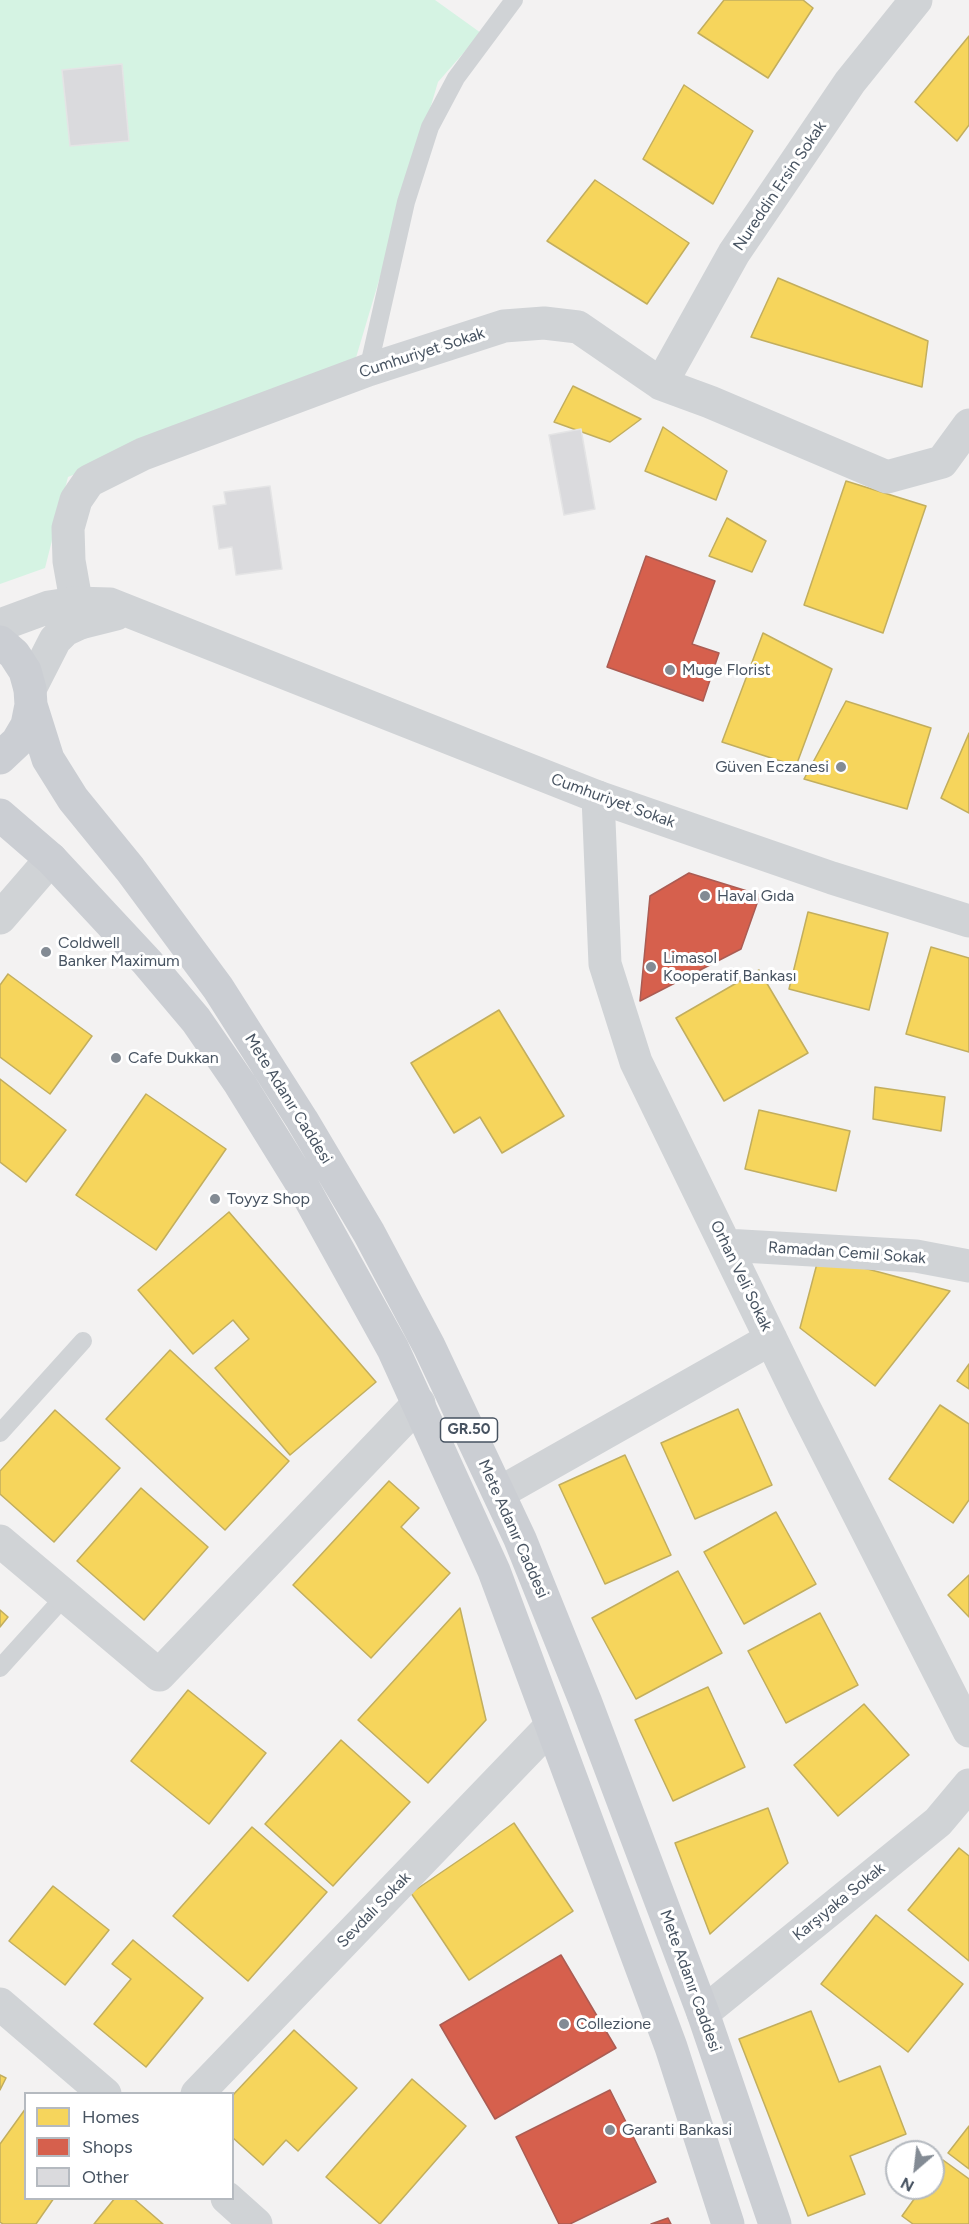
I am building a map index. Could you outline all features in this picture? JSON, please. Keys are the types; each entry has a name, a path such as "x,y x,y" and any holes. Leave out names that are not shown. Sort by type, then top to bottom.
{"main road":[{"name":"GR.50","path":"0,642 14,654 25,670 31,697"},
{"path":"0,758 17,742 27,725 31,697"},
{"name":"Mete Adanır Caddesi","path":"31,697 48,759 73,799 130,869 218,988 341,1186 429,1346 520,1539 586,1703 703,2013 775,2224"},
{"name":"Mete Adanır Caddesi","path":"0,815 51,859 168,986 196,1020 240,1084 346,1260 419,1403 494,1571 671,2047 728,2224"}],"street":[{"name":"Nureddin Ersin Sokak","path":"661,384 734,253 850,82 916,0"},
{"name":"Cumhuriyet Sokak","path":"969,425 942,462 887,477 710,402 661,384 578,327 544,323 504,326 368,370 143,454 89,481 76,500 68,528 77,613 130,611 598,797 832,878 969,921"},
{"path":"0,625 49,607 77,613 55,640 31,697"},
{"name":"Orhan Veli Sokak","path":"598,797 605,964 636,1062 771,1339 969,1731"},
{"path":"0,918 51,859"},
{"name":"Ramadan Cemil Sokak","path":"726,1245 916,1256 969,1266"},
{"path":"498,1493 771,1339"},
{"path":"0,1541 159,1675 419,1403"},
{"name":"Sevdalı Sokak","path":"199,2092 551,1726"},
{"name":"Karşıyaka Sokak","path":"703,2013 938,1822 969,1785"},
{"path":"0,2004 103,2092"}],"lane":[{"path":"368,370 406,202 430,127 456,78 514,0"},
{"path":"0,1434 83,1341"},
{"path":"0,1668 65,1596"}],"green space":[{"path":"0,0 435,0 481,33 438,82 355,361 68,477 45,568 0,584"}],"building: Homes":[{"path":"724,0 803,0 813,8 768,78 698,33"},
{"path":"969,36 969,125 957,141 915,102"},
{"path":"684,85 753,131 713,204 643,159"},
{"path":"595,180 689,243 647,304 547,241"},
{"path":"778,278 928,341 922,387 751,337"},
{"path":"573,386 641,419 610,442 554,422"},
{"path":"663,427 727,471 716,500 645,471"},
{"path":"846,481 926,506 883,633 804,605"},
{"path":"727,518 766,541 752,572 709,556"},
{"path":"763,633 832,669 796,766 722,742"},
{"path":"846,701 931,728 907,809 804,779"},
{"path":"969,733 969,813 941,798"},
{"path":"808,912 888,933 869,1010 789,989"},
{"path":"931,947 969,958 969,1052 906,1034"},
{"path":"759,970 808,1053 724,1101 676,1018"},
{"path":"8,974 92,1036 50,1094 0,1057 0,985"},
{"path":"499,1010 564,1116 502,1153 480,1117 454,1133 411,1063"},
{"path":"0,1079 66,1130 26,1182 0,1162"},
{"path":"875,1087 945,1097 941,1131 873,1119"},
{"path":"146,1094 226,1149 156,1250 76,1195"},
{"path":"759,1110 850,1131 836,1191 745,1169"},
{"path":"229,1212 376,1382 290,1455 215,1368 249,1339 233,1320 193,1354 138,1290"},
{"path":"819,1256 950,1291 875,1386 800,1328"},
{"path":"170,1350 289,1461 225,1530 106,1419"},
{"path":"969,1364 969,1389 957,1381"},
{"path":"940,1405 969,1424 969,1500 953,1523 889,1479"},
{"path":"738,1409 772,1485 695,1519 661,1443"},
{"path":"55,1410 120,1468 54,1542 0,1494 0,1471"},
{"path":"625,1455 671,1555 605,1584 559,1485"},
{"path":"389,1481 419,1508 401,1527 450,1573 371,1658 293,1585"},
{"path":"141,1488 208,1547 144,1620 77,1561"},
{"path":"776,1512 816,1584 744,1624 704,1552"},
{"path":"678,1571 722,1653 636,1699 592,1618"},
{"path":"969,1575 969,1617 948,1595"},
{"path":"460,1608 486,1720 428,1783 358,1720"},
{"path":"0,1610 8,1617 0,1627"},
{"path":"820,1613 858,1685 786,1723 748,1651"},
{"path":"708,1687 745,1767 673,1801 635,1720"},
{"path":"188,1690 266,1753 209,1824 131,1761"},
{"path":"864,1704 909,1755 838,1816 794,1765"},
{"path":"341,1740 410,1802 333,1886 265,1824"},
{"path":"768,1808 788,1863 710,1934 675,1843"},
{"path":"514,1823 573,1911 469,1980 411,1893"},
{"path":"252,1827 327,1892 248,1981 173,1916"},
{"path":"959,1848 969,1856 969,1961 908,1910"},
{"path":"53,1886 109,1930 65,1985 9,1941"},
{"path":"876,1915 963,1984 908,2052 821,1984"},
{"path":"133,1940 203,1998 146,2067 94,2024 131,1979 112,1964"},
{"path":"811,2011 839,2082 880,2066 906,2134 885,2140 885,2142 850,2156 865,2194 808,2216 739,2039"},
{"path":"294,2030 357,2088 298,2151 286,2140 263,2165 234,2139 234,2094"},
{"path":"0,2075 6,2078 0,2090"},
{"path":"412,2079 466,2126 380,2224 326,2177"},
{"path":"24,2111 24,2200 53,2200 36,2224 3,2224 0,2222 0,2144"},
{"path":"969,2126 969,2169 948,2153"},
{"path":"945,2161 969,2179 969,2224 913,2224 902,2216 913,2200 945,2200"},
{"path":"113,2200 135,2200 163,2224 94,2224"}],"building: Shops":[{"path":"646,556 715,581 692,644 719,653 703,701 607,667"},
{"path":"689,873 760,895 741,949 640,1001 650,896"},
{"path":"561,1955 616,2048 495,2119 440,2025"},
{"path":"610,2090 656,2182 570,2224 559,2224 516,2137"},
{"path":"668,2218 671,2224 651,2224"}],"building: Other":[{"path":"122,64 129,141 70,146 62,70"},
{"path":"581,429 595,509 564,515 549,435"},
{"path":"270,486 282,569 236,575 232,547 219,549 213,506 226,504 224,492"}],"place":[{"name":"Muge Florist","path":"670,670"},
{"name":"Güven Eczanesi","path":"841,767"},
{"name":"Haval Gıda","path":"705,896"},
{"name":"Coldwell Banker Maximum","path":"46,952"},
{"name":"Limasol Kooperatif Bankası","path":"651,967"},
{"name":"Cafe Dukkan","path":"116,1058"},
{"name":"Toyyz Shop","path":"215,1199"},
{"name":"Collezione","path":"564,2024"},
{"name":"Garanti Bankasi","path":"610,2130"}]}
